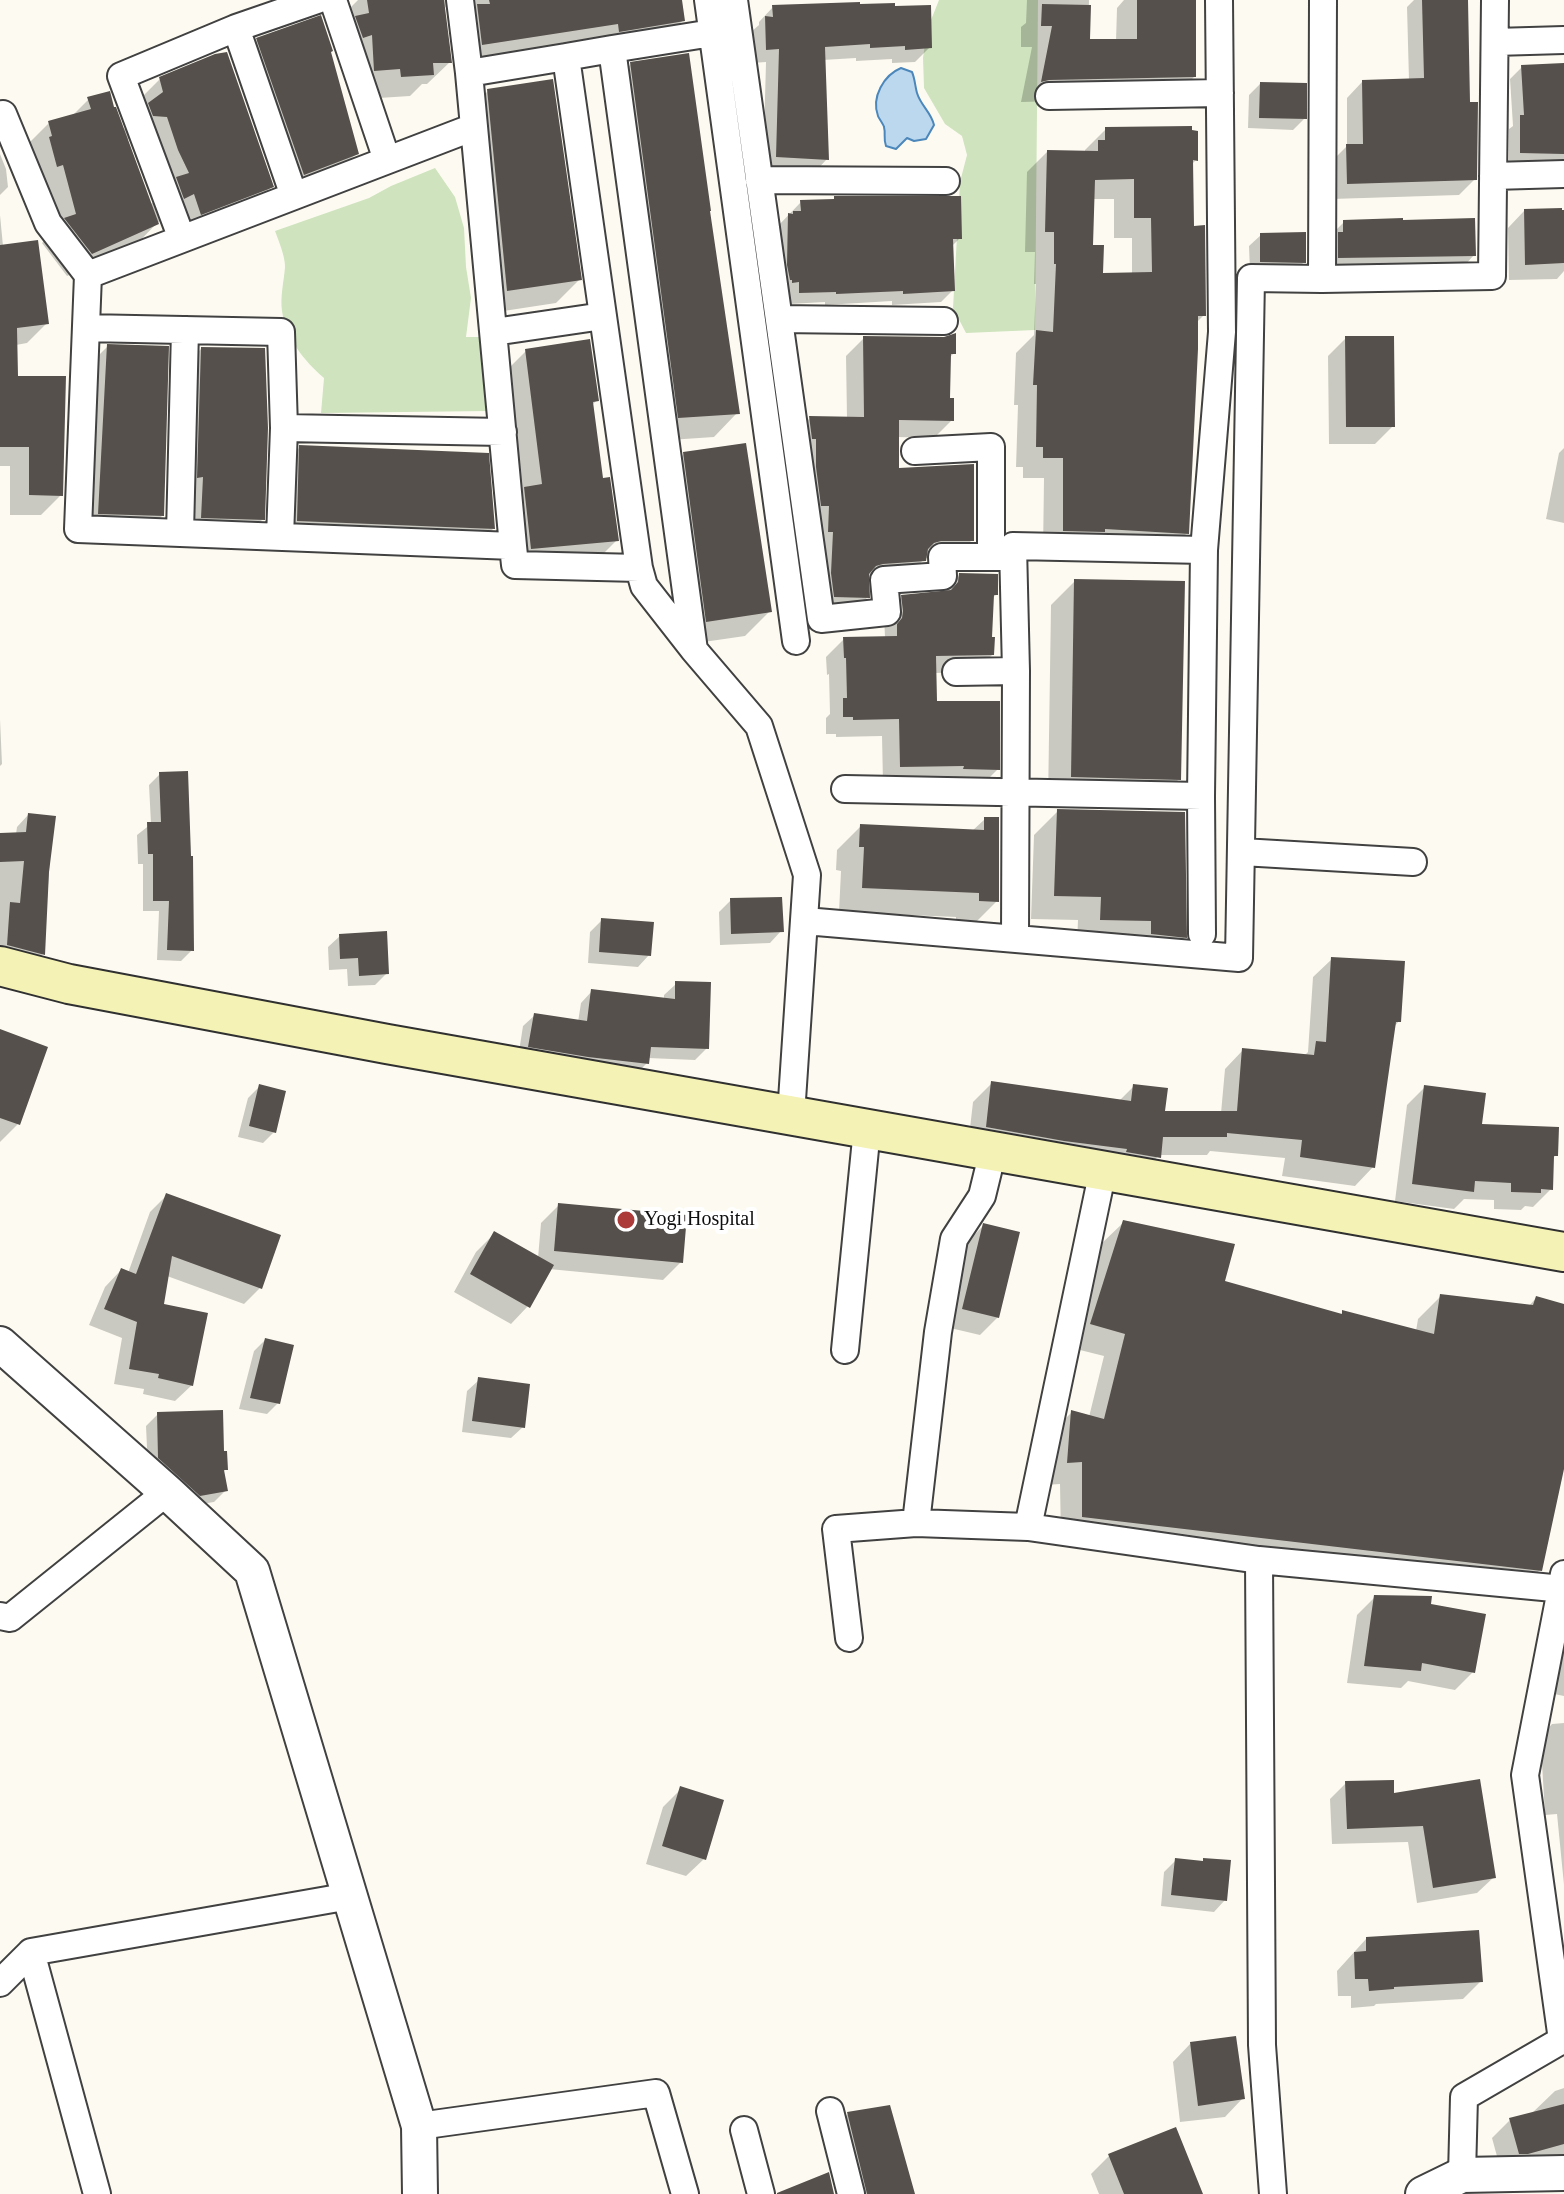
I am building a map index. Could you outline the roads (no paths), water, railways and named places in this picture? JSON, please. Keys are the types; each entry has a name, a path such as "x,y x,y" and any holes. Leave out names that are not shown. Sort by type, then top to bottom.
{"main road":[{"path":"0,966 69,984 387,1044 1564,1252"}],"street":[{"path":"182,239 121,76 236,28 317,0"},
{"path":"333,0 387,160"},
{"path":"460,0 515,565 639,568"},
{"path":"708,0 796,641"},
{"path":"734,0 821,619 887,612 884,580 943,576 942,557 1002,557 1013,546 1204,550"},
{"path":"1202,934 1204,550 1222,332 1219,0"},
{"path":"1322,279 1323,0"},
{"path":"805,921 1239,958 1251,278 1492,276 1495,0"},
{"path":"236,28 294,196"},
{"path":"469,73 712,33"},
{"path":"1495,42 1564,40"},
{"path":"612,49 694,650"},
{"path":"566,57 644,586 759,726 807,875 791,1115"},
{"path":"1049,96 1220,93"},
{"path":"3,114 48,223 88,275 78,529 513,546"},
{"path":"88,275 474,127"},
{"path":"1493,176 1564,174"},
{"path":"759,180 946,181"},
{"path":"494,332 603,316"},
{"path":"779,319 944,321"},
{"path":"86,328 281,332 284,428 280,537"},
{"path":"180,533 185,330"},
{"path":"284,428 503,432"},
{"path":"915,451 991,447 1016,671 1015,938"},
{"path":"956,672 1016,671"},
{"path":"845,789 1201,796"},
{"path":"1242,852 1413,862"},
{"path":"845,1350 867,1129"},
{"path":"916,1523 938,1332 954,1239 982,1196 993,1151"},
{"path":"1028,1527 1103,1170"},
{"path":"0,1344 252,1571 419,2126 420,2194"},
{"path":"0,1616 10,1618 167,1492"},
{"path":"849,1638 836,1529 916,1523 1028,1527 1259,1560 1563,1583 1525,1775 1563,2040 1464,2097 1462,2175"},
{"path":"1259,1560 1262,2045 1273,2194"},
{"path":"0,1983 31,1952 350,1896"},
{"path":"31,1952 97,2194"},
{"path":"419,2126 656,2093 685,2194"},
{"path":"830,2111 851,2194"},
{"path":"744,2130 761,2194"},
{"path":"1423,2194 1462,2175 1564,2173"}],"water":[{"path":"901,68 912,72 919,98 934,125 926,139 914,141 907,138 896,149 886,146 876,101 884,81"}],"place":[{"name":"Yogi Hospital","path":"626,1220"}]}
